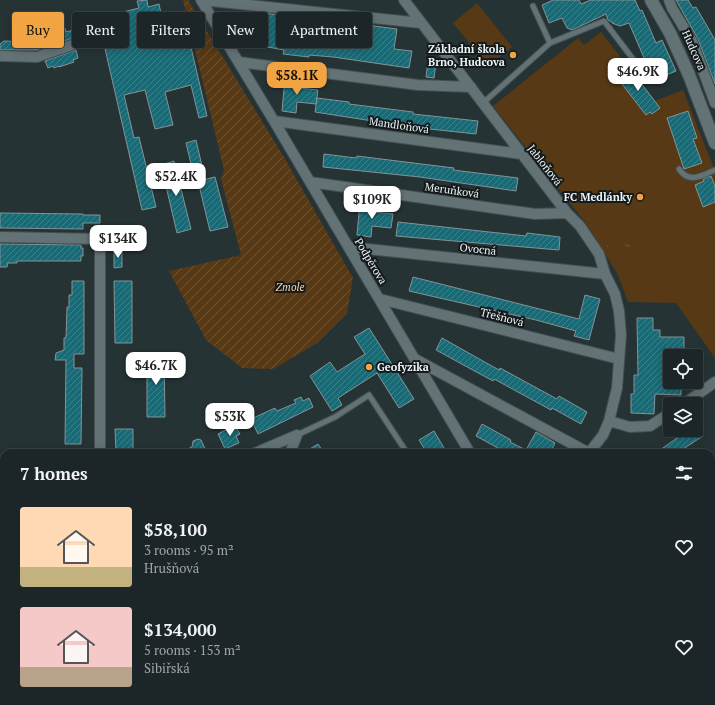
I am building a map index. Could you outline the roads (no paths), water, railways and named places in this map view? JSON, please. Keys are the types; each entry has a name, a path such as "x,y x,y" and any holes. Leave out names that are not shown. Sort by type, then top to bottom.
{"street":[{"path":"201,0 421,23"},
{"name":"Podpěrova","path":"201,0 380,299 468,449"},
{"name":"Jabloňová","path":"404,0 521,154 567,213 580,226 599,254 615,294 619,312 621,335 617,388 610,421 603,435 592,449"},
{"name":"Hudcova","path":"651,0 674,40 715,143"},
{"name":"Hudcova","path":"669,0 672,8 692,41 715,103"},
{"path":"0,56 37,57 72,45"},
{"path":"239,62 418,85 471,87"},
{"name":"Mandloňová","path":"274,121 521,154"},
{"name":"Meruňková","path":"310,182 535,214 567,213"},
{"path":"0,237 100,239 100,449"},
{"name":"Ovocná","path":"349,247 606,274"},
{"name":"Třešňová","path":"380,299 619,359"},
{"path":"415,359 582,449"},
{"path":"694,397 715,382"},
{"path":"610,421 630,427 650,426 663,418"},
{"path":"264,449 297,435"},
{"path":"292,449 297,435"}],"lane":[{"path":"533,6 550,43"},
{"path":"483,103 550,43 604,21 633,59"},
{"path":"679,169 686,176 696,178 715,170"},
{"path":"297,435 336,417 369,395 404,449"}],"place":[{"name":"Základní škola Brno, Hudcova","path":"513,55"},
{"name":"FC Medlánky","path":"640,197"},
{"name":"Geofyzika","path":"369,367"}],"park label":[{"name":"Zmole","path":"290,287"}]}
